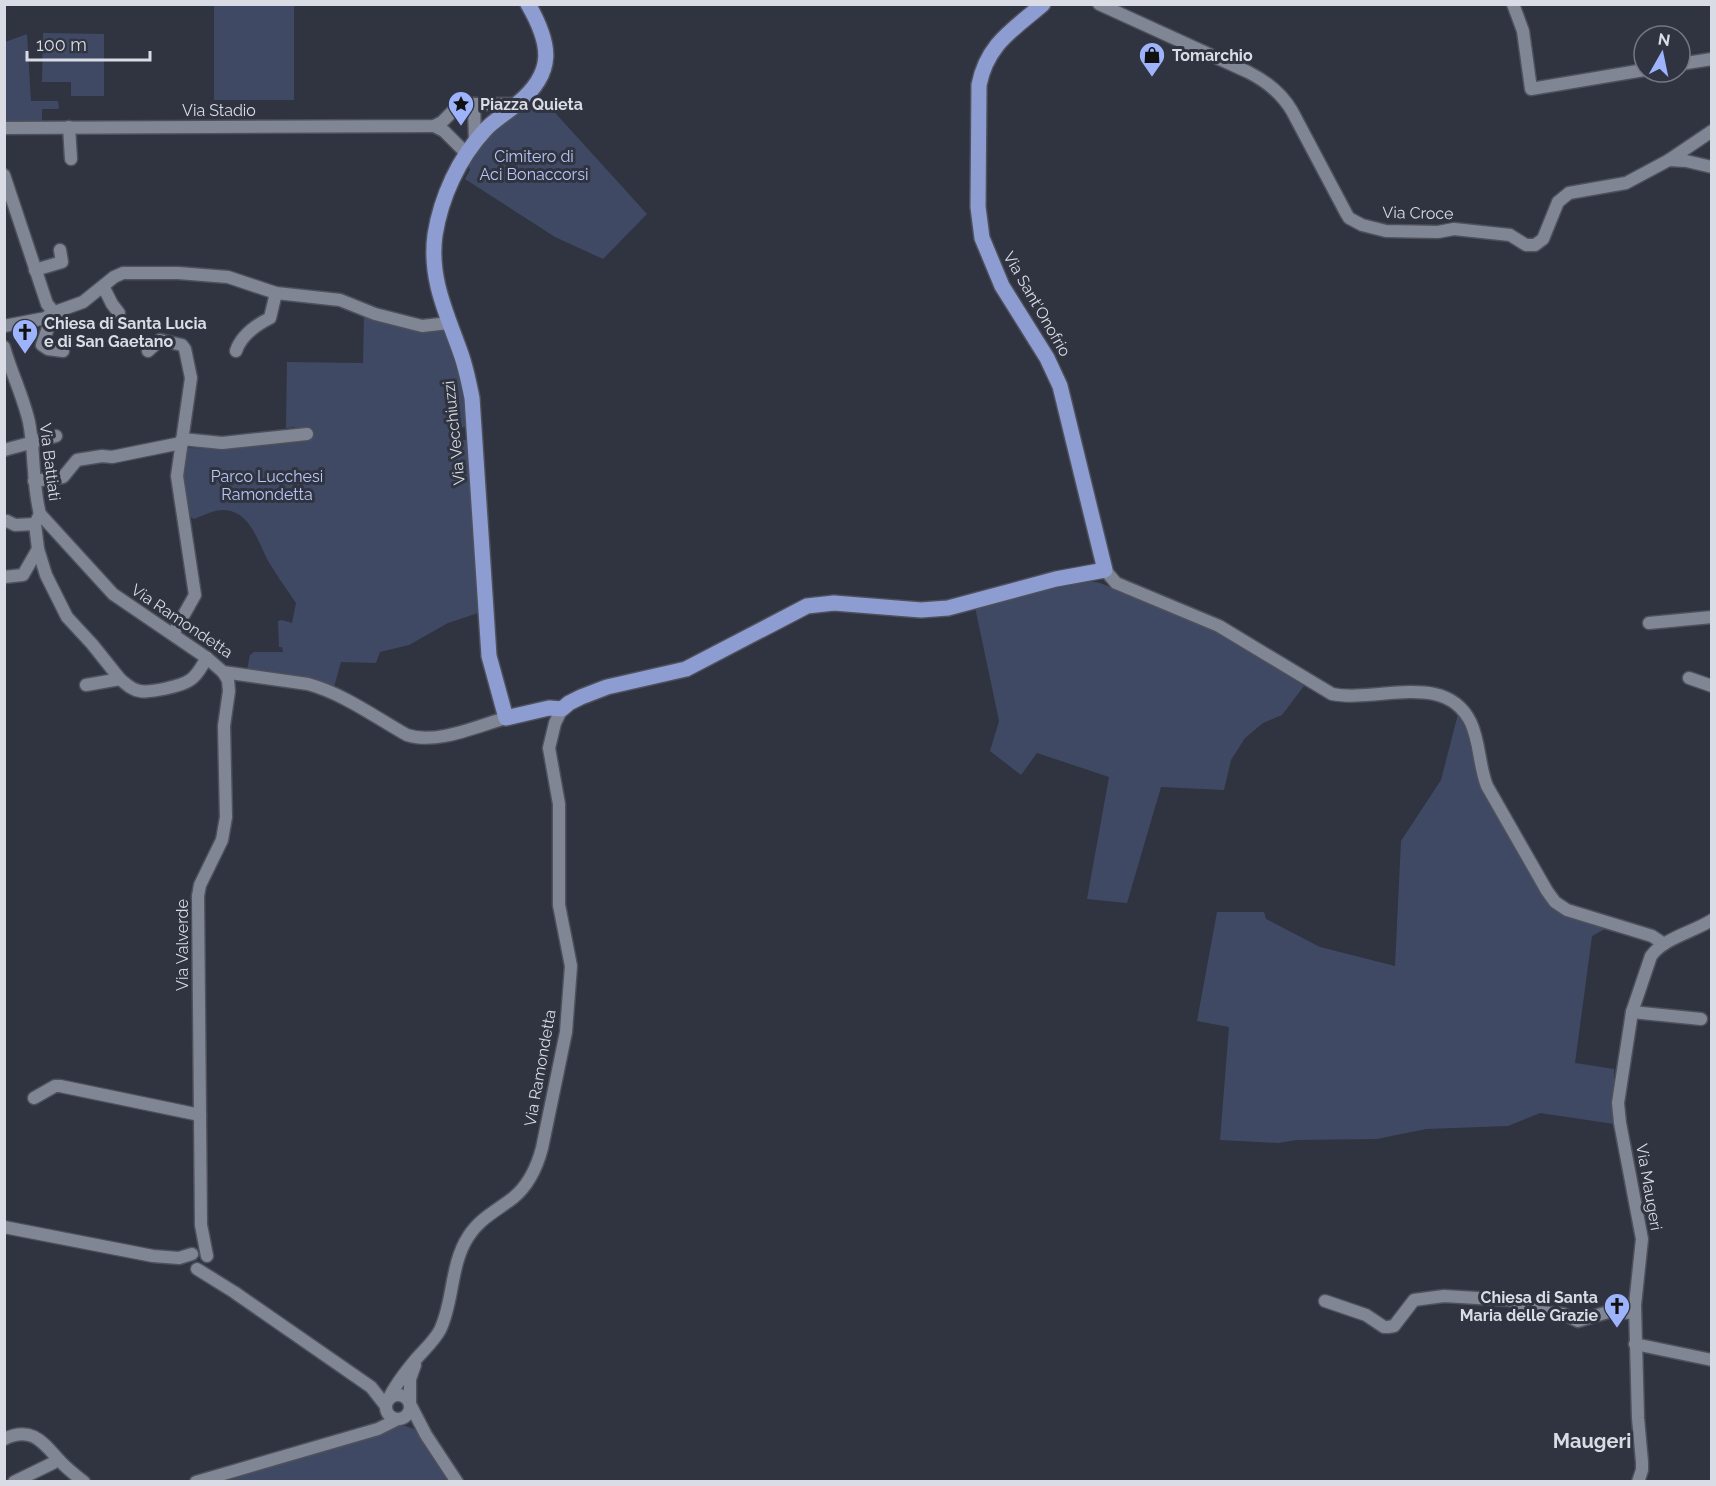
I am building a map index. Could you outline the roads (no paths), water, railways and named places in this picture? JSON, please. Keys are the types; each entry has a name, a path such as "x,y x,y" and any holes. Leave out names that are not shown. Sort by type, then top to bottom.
{"main road":[{"name":"Via Vecchiuzzi","path":"506,718 489,656 472,398 466,372 436,281 433,260 435,236 445,198 470,147 487,128 534,87 546,65 544,38 540,25 528,4"},
{"name":"Via Sant'Onofrio","path":"1043,4 996,45 982,69 979,85 978,207 982,238 991,263 1002,286 1047,358 1060,386 1105,570"},
{"path":"506,718 549,708 562,709 581,697 607,687 686,669 807,606 834,603 921,610 948,608 1056,579 1105,570"}],"street":[{"name":"Via Croce","path":"1099,4 1248,72 1266,84 1284,99 1292,111 1346,213 1354,222 1368,228 1438,232 1455,229 1510,236 1526,245 1535,245 1543,239 1558,202 1569,192 1626,183 1669,160 1712,131"},
{"path":"1513,4 1523,31 1531,89 1632,72"},
{"path":"1692,62 1712,59"},
{"path":"434,126 442,122 460,104 517,104"},
{"path":"434,126 470,147 474,104"},
{"name":"Via Stadio","path":"4,128 434,126"},
{"path":"69,128 71,159"},
{"path":"1669,160 1712,167"},
{"path":"4,176 50,314 42,345 48,349 63,351"},
{"path":"35,270 63,262 60,250"},
{"path":"4,326 50,314 83,302 123,273 228,277 276,293 340,300 383,316 422,326 449,323"},
{"path":"104,286 119,313"},
{"path":"236,351 240,341 261,322 270,318 276,293"},
{"path":"148,351 160,340 182,345 191,378 177,476 195,595 173,634"},
{"name":"Via Battiati","path":"4,346 29,422 38,519 38,549 46,575 67,617 120,679"},
{"path":"34,481 63,477 77,460 102,456 112,457 182,441 222,443 307,434"},
{"path":"4,450 56,436"},
{"path":"7,522 15,525 38,519"},
{"name":"Via Ramondetta","path":"38,519 113,594 207,658 223,672 308,684 321,688 417,738 435,738 506,718"},
{"path":"4,577 23,575 38,549"},
{"path":"1105,570 1116,583 1219,626 1332,694 1361,697 1422,692 1437,693 1450,698 1463,709 1472,725 1487,786 1547,891 1555,902 1567,910 1652,936 1664,944 1712,920"},
{"path":"1649,623 1712,617"},
{"path":"86,685 120,679 138,691 147,692 179,685 189,681 207,658"},
{"name":"Via Valverde","path":"201,1225 198,896 200,885 222,840 226,818 224,726 229,691 228,680 223,672"},
{"path":"1689,678 1712,686"},
{"name":"Via Ramondetta","path":"396,1401 417,1358 434,1339 443,1322 450,1301 455,1271 466,1239 484,1219 523,1189 537,1166 542,1148 566,1032 571,966 559,905 559,804 549,748 555,723 562,709"},
{"name":"Via Maugeri","path":"1638,1482 1642,1462 1638,1418 1635,1313 1642,1239 1618,1102 1632,1012 1647,964 1655,950 1664,944"},
{"path":"1632,1012 1701,1019"},
{"path":"34,1098 55,1086 60,1086 94,1095 200,1115"},
{"path":"196,1269 189,1261 201,1225"},
{"path":"196,1269 206,1266 208,1258 201,1225"},
{"path":"4,1227 153,1256 196,1269 234,1292 371,1387 396,1401 426,1435 457,1482"},
{"path":"153,1256 179,1258 202,1251 215,1272 234,1292"},
{"path":"1325,1301 1366,1315 1388,1328 1394,1326 1414,1300 1444,1296 1510,1300 1539,1312 1563,1314 1578,1321 1608,1312 1635,1313"},
{"path":"1635,1344 1712,1360"},
{"path":"358,1433 378,1422 396,1401 410,1379 417,1358"},
{"path":"396,1401 391,1417 416,1426 426,1435"},
{"path":"196,1482 378,1429 408,1415 396,1401"},
{"path":"4,1439 19,1434 35,1437 48,1446 58,1459 84,1482"},
{"path":"14,1482 58,1459"}],"place":[{"name":"Tomarchio","path":"1152,78"},
{"name":"Piazza Quieta","path":"461,127"},
{"name":"Chiesa di Santa Lucia e di San Gaetano","path":"25,355"},
{"name":"Chiesa di Santa Maria delle Grazie","path":"1617,1329"}],"district":[{"name":"Maugeri","path":"1592,1441"}],"park label":[{"name":"Cimitero di Aci Bonaccorsi","path":"534,165"},
{"name":"Parco Lucchesi Ramondetta","path":"267,485"}]}
